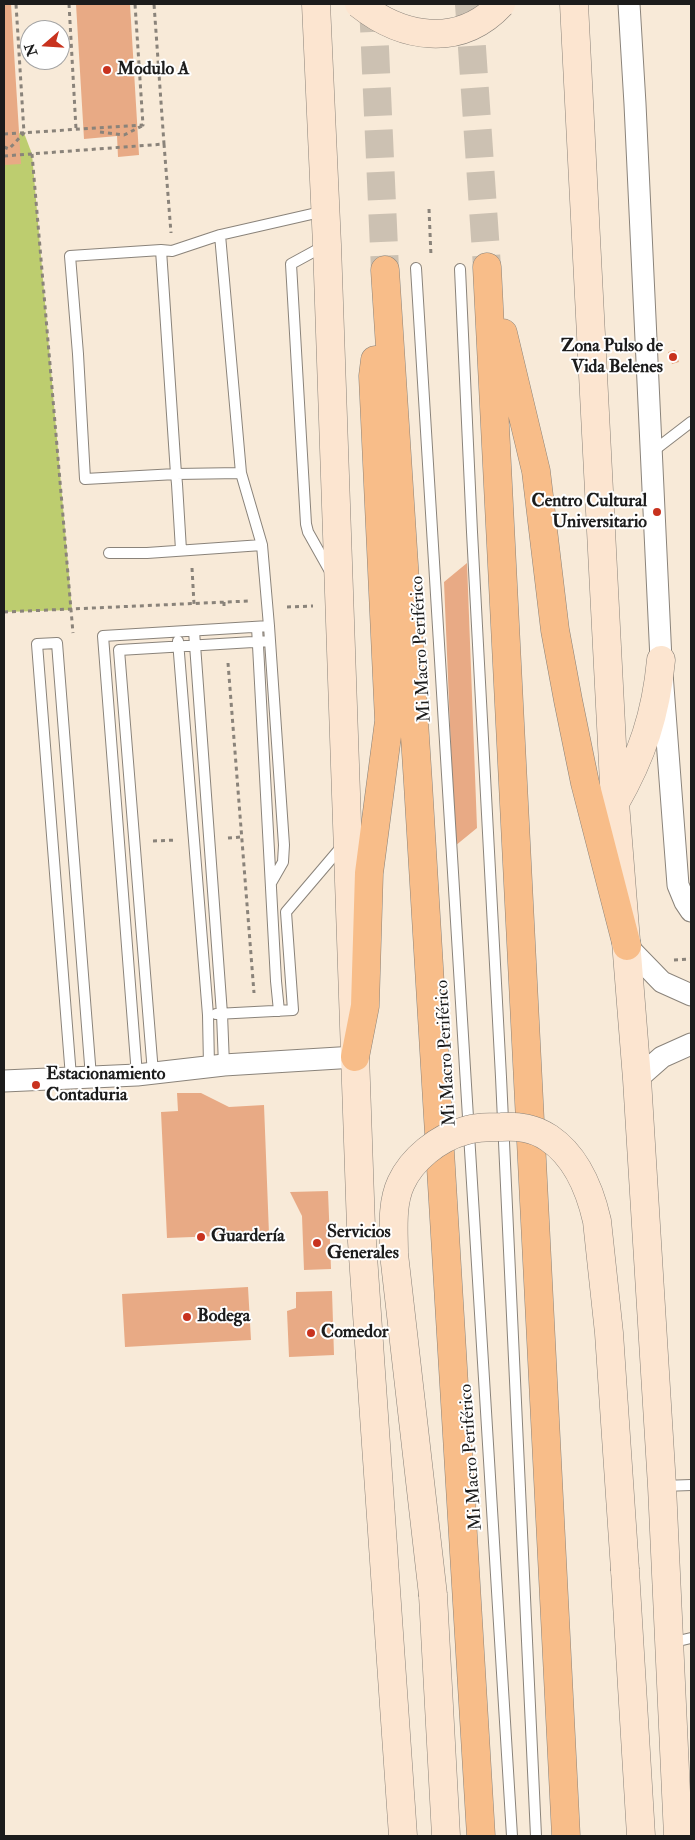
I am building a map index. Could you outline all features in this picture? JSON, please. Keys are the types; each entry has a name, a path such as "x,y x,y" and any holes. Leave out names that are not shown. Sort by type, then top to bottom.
{"highway":[{"path":"566,1836 487,266 536,472 555,630 579,756 604,864 627,946"},
{"path":"355,1057 365,1006 369,873 388,722 373,376 385,270 481,1836"}],"main road":[{"path":"316,4 326,210 361,1227 403,1836"},
{"path":"359,4 389,24 408,31 429,34 448,33 479,23 501,4"},
{"path":"574,4 616,803 637,1079 662,1486 680,1640 678,1836"},
{"path":"616,803 648,735 657,694 661,660"},
{"path":"446,1836 433,1595 394,1254 396,1198 400,1184 407,1171 420,1158 448,1137 475,1128 523,1127 547,1136 578,1169 587,1186 597,1222 609,1333 641,1836"}],"street":[{"path":"629,4 661,660 678,885 691,911"},
{"path":"627,946 662,982 691,995"},
{"path":"637,1079 662,1057 691,1044"},
{"path":"4,1081 145,1074 216,1066 355,1057"}],"lane":[{"path":"240,473 85,479 70,256 161,250 172,251 220,235 326,210"},
{"path":"220,235 240,473 262,545 270,626 284,846 283,862 271,883"},
{"path":"327,244 291,264 306,524 308,532 339,588"},
{"path":"161,250 182,550"},
{"name":"Mi Macro Periférico","path":"416,268 512,1836"},
{"path":"460,269 472,532 502,1087 536,1836"},
{"path":"652,453 691,422"},
{"path":"109,554 262,545"},
{"path":"145,1074 103,636 270,626"},
{"path":"257,627 276,981 280,1012"},
{"path":"194,631 222,1014 216,1066"},
{"path":"177,632 208,1015 216,1066"},
{"path":"145,1074 134,842 119,650 270,640"},
{"path":"57,643 81,1077 37,644 57,643"},
{"path":"208,1015 293,1010 286,912 348,839"},
{"path":"662,1486 691,1485"}],"path":[{"path":"4,147 9,148 24,133 16,4"},
{"path":"69,4 76,129"},
{"path":"135,4 142,126"},
{"path":"4,156 164,144 154,4"},
{"path":"4,134 142,126"},
{"path":"100,132 124,135 142,126"},
{"path":"32,154 74,639"},
{"path":"4,612 268,601 283,607 314,606"},
{"path":"224,602 226,629"},
{"path":"227,644 255,1012"},
{"path":"209,838 241,837"},
{"path":"134,842 194,839"}],"green space":[{"path":"24,133 32,154 72,610 4,612 4,134"}],"building":[{"path":"4,4 11,4 21,164 4,165"},
{"name":"Modulo A","path":"76,4 130,4 139,155 118,157 117,136 84,139"},
{"name":"Zona Pulso de Vida Belenes","path":"675,350 679,362 672,364 668,352"},
{"path":"467,563 477,828 455,846 444,582"},
{"path":"177,1093 201,1093 229,1107 264,1105 269,1234 167,1238 161,1112 178,1111"},
{"name":"Servicios Generales","path":"328,1191 331,1269 304,1270 302,1216 290,1192"},
{"name":"Bodega","path":"248,1287 251,1340 125,1347 122,1294"},
{"name":"Comedor","path":"332,1291 334,1355 289,1357 287,1311 296,1308 296,1292"}],"tunnel":[{"path":"373,4 385,270"},
{"path":"469,4 487,267"}],"place":[{"name":"Modulo A","path":"107,70"},
{"name":"Zona Pulso de Vida Belenes","path":"673,357"},
{"name":"Centro Cultural Universitario","path":"657,512"},
{"name":"Estacionamiento Contaduria","path":"36,1085"},
{"name":"Guardería","path":"201,1237"},
{"name":"Servicios Generales","path":"317,1243"},
{"name":"Bodega","path":"187,1317"},
{"name":"Comedor","path":"311,1333"}]}
